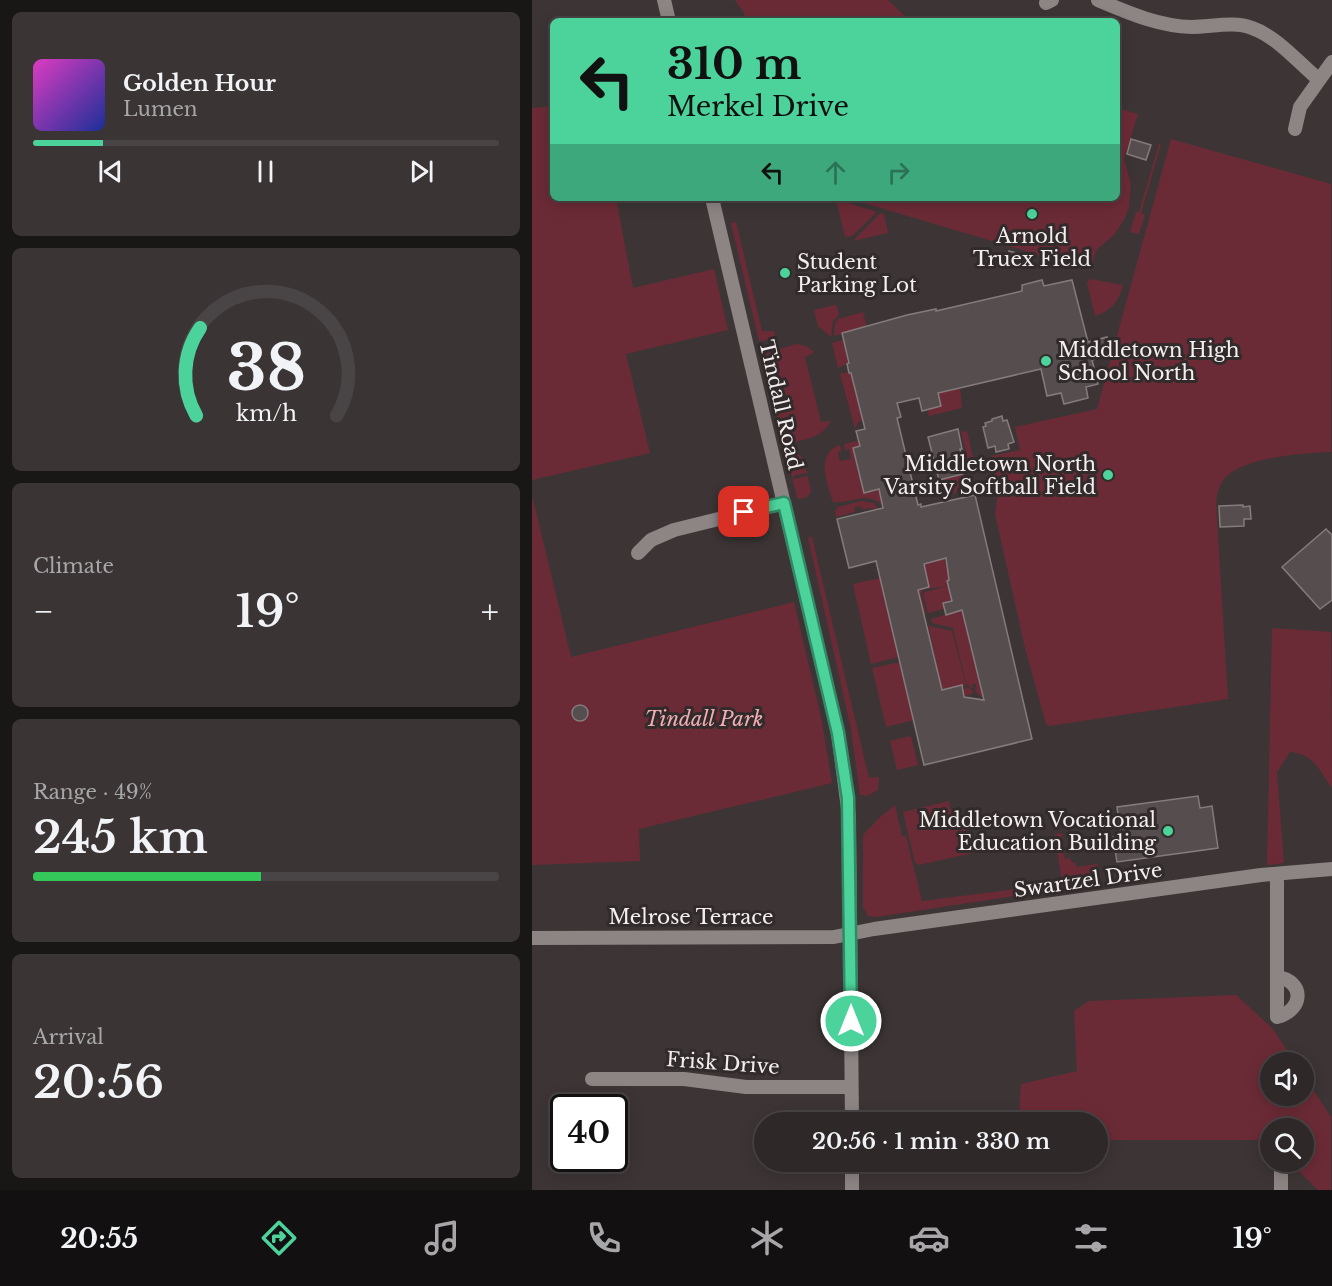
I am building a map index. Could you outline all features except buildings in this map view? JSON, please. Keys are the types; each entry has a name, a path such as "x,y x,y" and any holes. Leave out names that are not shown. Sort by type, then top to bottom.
{"street":[{"path":"664,0 669,18"},
{"path":"1098,0 1142,18 1168,25 1250,27 1277,42 1318,79"},
{"path":"1295,129 1300,107 1332,62"},
{"name":"Tindall Road","path":"713,201 843,761 849,816 852,1112"},
{"path":"638,553 651,540 674,530 784,503"},
{"name":"Swartzel Drive","path":"850,934 1277,874 1332,869"},
{"path":"1277,874 1277,977"},
{"name":"Melrose Terrace","path":"532,938 834,937 850,934"},
{"name":"Frisk Drive","path":"592,1079 684,1079 746,1087 852,1087"},
{"path":"852,1172 852,1190"},
{"path":"1281,1172 1281,1190"}],"green space":[{"path":"735,0 888,0 907,18 745,18 744,13"},
{"path":"550,106 550,201 617,201 633,288 714,269 728,330 626,354 650,453 532,480 532,108"},
{"path":"1120,109 1138,114 1124,159 1131,184 1129,207 1114,235 1096,250 1090,270 857,201 1120,201"},
{"path":"1171,139 1331,184 1331,452 1275,457 1246,465 1225,478 1219,487 1216,504 1228,699 1049,726 1046,724 1025,648 995,514 998,492 991,456 1020,450 1015,427 1097,409"},
{"path":"1159,144 1161,144 1141,213 1145,215 1139,234 1130,232 1136,212 1139,212"},
{"path":"836,201 877,212 852,236 845,237"},
{"path":"880,213 884,214 888,233 853,241"},
{"path":"736,222 762,331 774,331 775,337 771,340 759,341 731,223"},
{"path":"1090,279 1123,285 1114,305 1095,316 1087,283"},
{"path":"835,305 839,315 833,321 831,337 818,326 814,310"},
{"path":"863,312 867,328 834,336 838,319"},
{"path":"843,340 849,363 838,368 832,343"},
{"path":"797,344 806,346 814,352 805,357 821,422 829,421 830,423 816,435 804,440 785,443 762,354"},
{"path":"849,372 863,420 858,422 855,429 840,374"},
{"path":"960,388 962,408 929,416 924,396"},
{"path":"967,431 974,462 965,471 956,492 947,496 943,479 963,474 960,462 968,460 961,432"},
{"path":"867,439 868,444 854,448 865,493 879,489 883,506 878,501 866,498 833,502 825,470 828,455 832,449 840,445 841,451 838,452 840,461 851,459 849,449 845,450 844,444"},
{"path":"797,453 804,459 807,473 793,476 793,479 808,476 811,491 802,499 797,498 787,456"},
{"name":"Tindall Park","path":"532,495 571,657 794,602 822,722 832,783 639,829 640,861 532,865"},
{"path":"861,501 874,503 878,509 864,510 860,506 854,508 855,512 836,517 835,511 838,507"},
{"path":"821,534 812,537 869,778 879,777 878,790 867,796 860,795 851,729 808,538"},
{"path":"943,559 947,564 961,604 928,613 923,594 948,586 926,589 929,587 925,569 920,589 923,589 921,594 926,614 924,614 913,566"},
{"path":"880,578 899,657 871,664 853,584"},
{"path":"962,610 983,697 975,691 976,684 972,684 973,689 966,683 953,628 932,623 931,619"},
{"path":"927,620 929,626 952,631 966,685 962,688 961,686 943,690 963,690 968,687 974,692 969,695 944,698"},
{"path":"1272,628 1331,632 1332,788 1310,760 1298,753 1290,752 1277,772 1284,863 1267,865"},
{"path":"900,662 914,720 886,727 872,668"},
{"path":"911,736 918,765 897,770 890,741"},
{"path":"949,801 951,812 959,816 964,825 973,853 919,865 915,863 903,812"},
{"path":"895,805 902,836 906,836 922,901 1017,889 1021,891 1021,895 876,917 868,916 863,907 863,835"},
{"path":"1062,833 1065,859 1070,858 1072,863 1075,862 1076,867 1098,864 1101,884 1063,889 1055,834"},
{"path":"1236,995 1272,1028 1288,1052 1260,1052 1260,1106 1314,1106 1314,1092 1331,1117 1331,1190 1318,1190 1299,1172 1314,1172 1314,1118 1260,1118 1260,1140 1108,1140 1108,1112 1019,1112 1021,1084 1077,1071 1074,1011 1089,1001"}],"place":[{"name":"Arnold Truex Field","path":"1032,214"},
{"name":"Student Parking Lot","path":"785,273"},
{"name":"Middletown High School North","path":"1046,361"},
{"name":"Middletown North Varsity Softball Field","path":"1108,475"},
{"name":"Middletown Vocational Education Building","path":"1168,831"}],"route":[{"path":"744,512 784,503 838,733 849,816 851,1021"}]}
